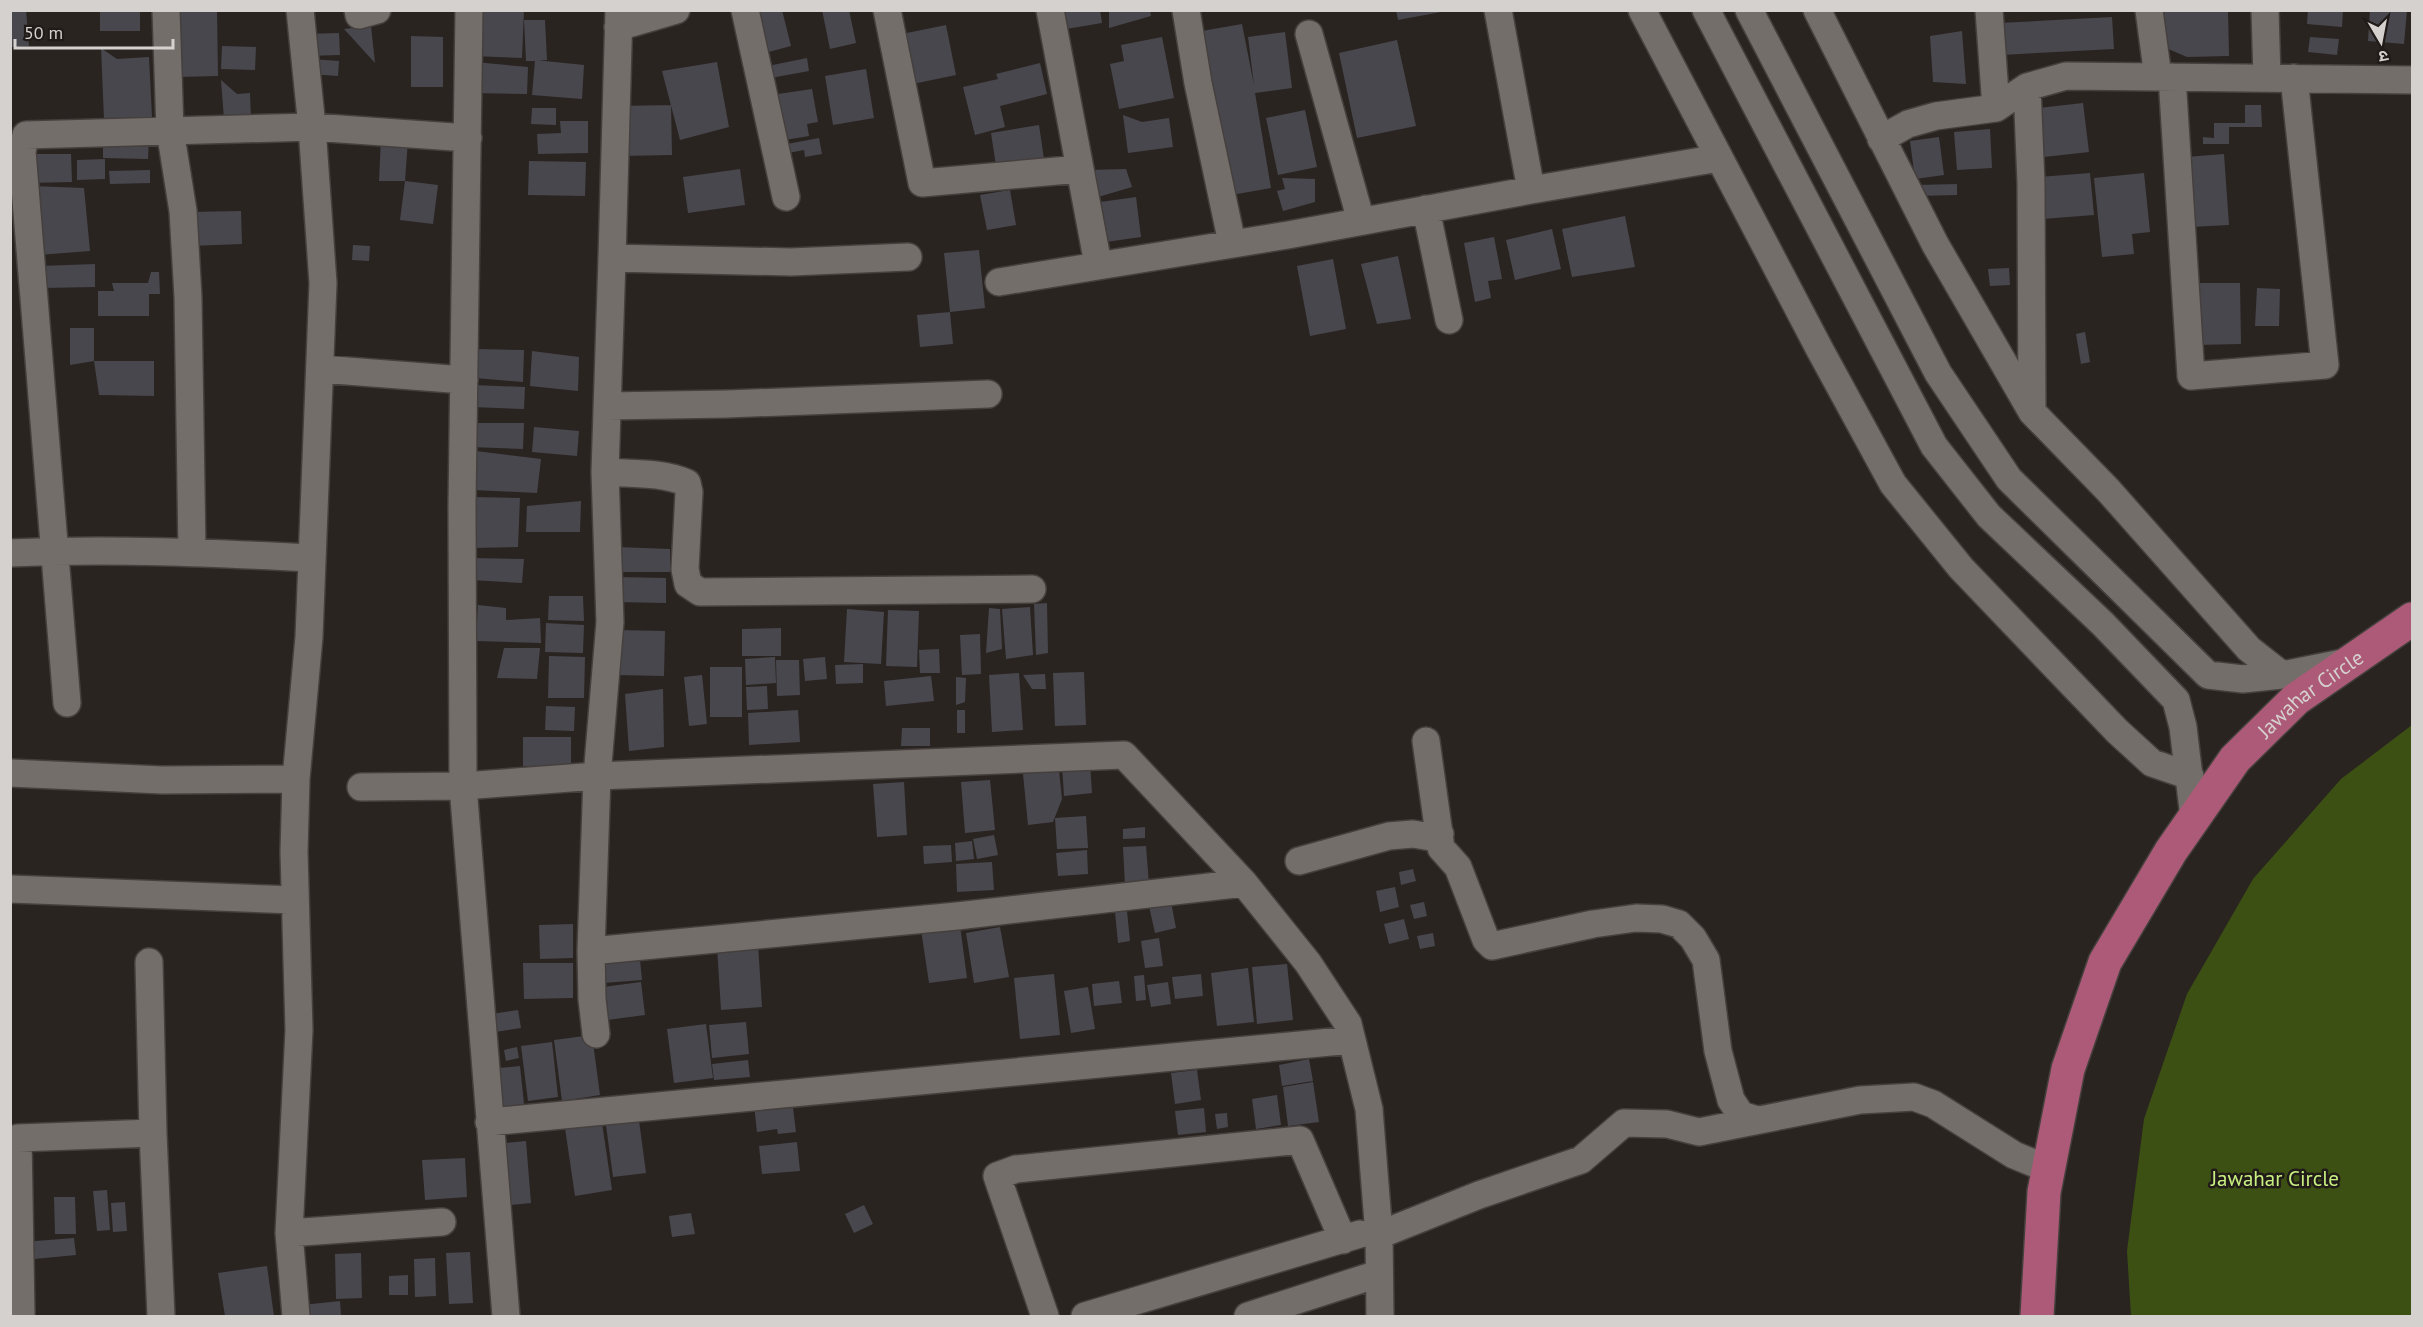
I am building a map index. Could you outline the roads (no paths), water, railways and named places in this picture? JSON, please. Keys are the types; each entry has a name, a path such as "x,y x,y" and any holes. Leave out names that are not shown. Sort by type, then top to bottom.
{"main road":[{"name":"Jawahar Circle","path":"2037,1317 2044,1192 2048,1169 2068,1069 2105,962 2171,852 2235,759 2296,699 2412,620"}],"street":[{"path":"166,10 170,130 183,211 188,297 192,552"},
{"path":"296,1317 289,1233 299,1030 295,900 296,779 309,637 321,369 322,283 312,127 300,10"},
{"path":"357,10 359,15 377,10"},
{"path":"469,10 461,604 463,786 506,1317"},
{"path":"596,1034 592,999 591,951 597,776 610,622 606,472 618,19 676,10"},
{"path":"745,10 786,197"},
{"path":"888,10 922,183 1080,169"},
{"path":"1050,10 1098,264"},
{"path":"1186,10 1198,83 1232,243"},
{"path":"1497,10 1531,190"},
{"path":"1642,10 1893,484 1961,568 2116,731 2152,763 2190,776"},
{"path":"1706,10 1934,446 1989,516 2103,624 2176,700 2183,727 2194,818"},
{"path":"1749,10 1938,373 2009,479 2208,675 2243,679 2282,675 2350,662"},
{"path":"1817,10 1935,244 2032,412 2108,490 2249,649 2282,675"},
{"path":"1989,10 1996,108"},
{"path":"2149,10 2165,77 2191,376 2325,364 2294,78"},
{"path":"2265,10 2267,78"},
{"path":"1309,34 1361,221"},
{"path":"1881,139 1908,124 1936,116 1996,108 2027,87 2066,76 2412,80"},
{"path":"2027,87 2031,183 2032,412"},
{"path":"67,703 22,151 18,135 312,127 468,138"},
{"path":"999,282 1719,158"},
{"path":"1426,209 1449,321"},
{"path":"612,258 791,261 908,257"},
{"path":"321,369 464,380"},
{"path":"608,406 988,394"},
{"path":"606,472 647,474 679,479 687,483 689,492 685,569 688,584 700,592 1032,589"},
{"path":"10,553 192,552 312,558"},
{"path":"1426,741 1441,848 1458,867 1486,940 1492,945 1593,924 1636,918 1662,919 1679,924 1693,938 1706,960 1718,1051 1731,1100 1741,1114 1756,1120"},
{"path":"361,787 463,786 597,776 1124,755 1244,883 1308,963 1348,1024 1369,1109 1379,1231 1380,1317"},
{"path":"10,773 162,780 296,779"},
{"path":"1299,861 1389,836 1413,834 1437,838 1440,834"},
{"path":"591,951 957,916 1244,883"},
{"path":"10,889 295,900"},
{"path":"149,962 161,1317"},
{"path":"489,1122 1352,1040"},
{"path":"1085,1317 1379,1231 1581,1160 1624,1123 1667,1124 1699,1132 1860,1100 1914,1097 1941,1108 2014,1155 2048,1169"},
{"path":"21,1317 14,1138 153,1132"},
{"path":"1045,1317 997,1176 1016,1169 1300,1140 1343,1240"},
{"path":"289,1233 442,1222"},
{"path":"1248,1317 1378,1274"}]}
